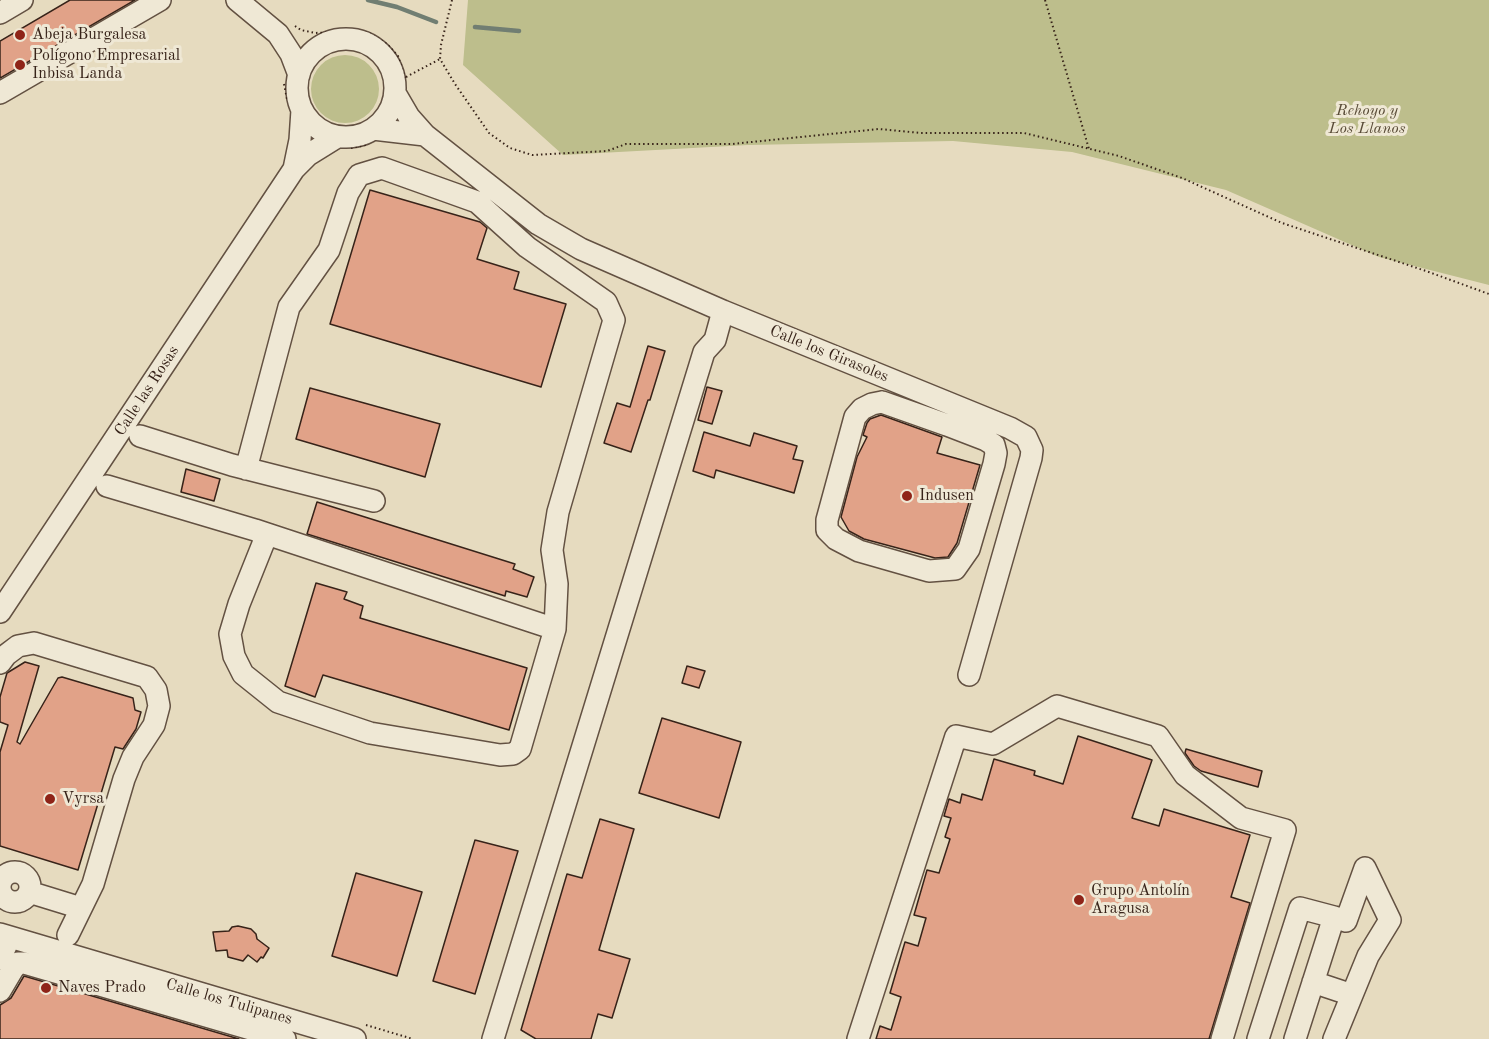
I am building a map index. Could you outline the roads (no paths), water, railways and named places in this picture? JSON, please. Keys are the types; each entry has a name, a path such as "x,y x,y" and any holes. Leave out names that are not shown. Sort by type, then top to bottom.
{"street":[{"path":"0,13 22,0"},
{"path":"0,93 160,0"},
{"path":"237,0 286,29 303,43 325,43 340,39 356,40 370,45 382,55 391,68 395,82 402,86 388,114 373,136"},
{"path":"286,29 291,54 291,79 297,87 298,99 295,108 323,132 340,144 362,135 425,135"},
{"path":"291,79 309,56 325,43"},
{"name":"Calle los Girasoles","path":"402,86 409,117 425,135 538,224 559,237 637,275 986,418 1026,437 1032,450 1031,458 969,675"},
{"name":"Calle las Rosas","path":"294,170 300,140 295,108"},
{"name":"Calle las Rosas","path":"0,612 294,170 308,155 340,144"},
{"path":"246,469 289,307 329,250 348,194 359,175 382,168 477,202 526,247 606,302 614,320 558,512 552,550 557,584 555,629 520,749 513,754 500,754 370,733 278,702 243,674 234,656 230,634 239,604 267,534"},
{"path":"493,1039 704,352 715,340 723,311"},
{"path":"882,402 987,436 994,445 996,453 994,464 969,549 955,568 929,571 859,551 836,539 827,530 827,520 855,417 862,409 882,402"},
{"path":"140,436 246,469 374,501"},
{"path":"107,486 267,534 555,629"},
{"path":"0,663 18,646 34,643 147,677 156,690 159,706 154,725 133,757 124,779 93,884 68,934"},
{"path":"858,1039 956,736 993,744 1057,706 1158,736 1185,775 1241,818 1285,830 1222,1039"},
{"path":"1258,1039 1300,908 1346,921 1365,868 1390,920 1368,956 1334,1039"},
{"path":"1,883 10,873 20,873 27,878 29,892 81,908"},
{"path":"1295,1039 1334,917"},
{"path":"0,959 5,935"},
{"name":"Calle los Tulipanes","path":"5,935 355,1039"},
{"path":"0,991 18,963 24,963 285,1039"},
{"path":"1313,982 1352,996"}],"waterway":[{"path":"368,0 397,7 436,22"},
{"path":"475,27 519,31"}],"place":[{"name":"Abeja Burgalesa","path":"20,35"},
{"name":"Polígono Empresarial Inbisa Landa","path":"20,65"},
{"name":"Indusen","path":"907,496"},
{"name":"Vyrsa","path":"50,799"},
{"name":"Grupo Antolín Aragusa","path":"1079,900"},
{"name":"Naves Prado","path":"46,988"}],"park label":[{"name":"Rehoyo y Los Llanos","path":"1367,120"}]}
